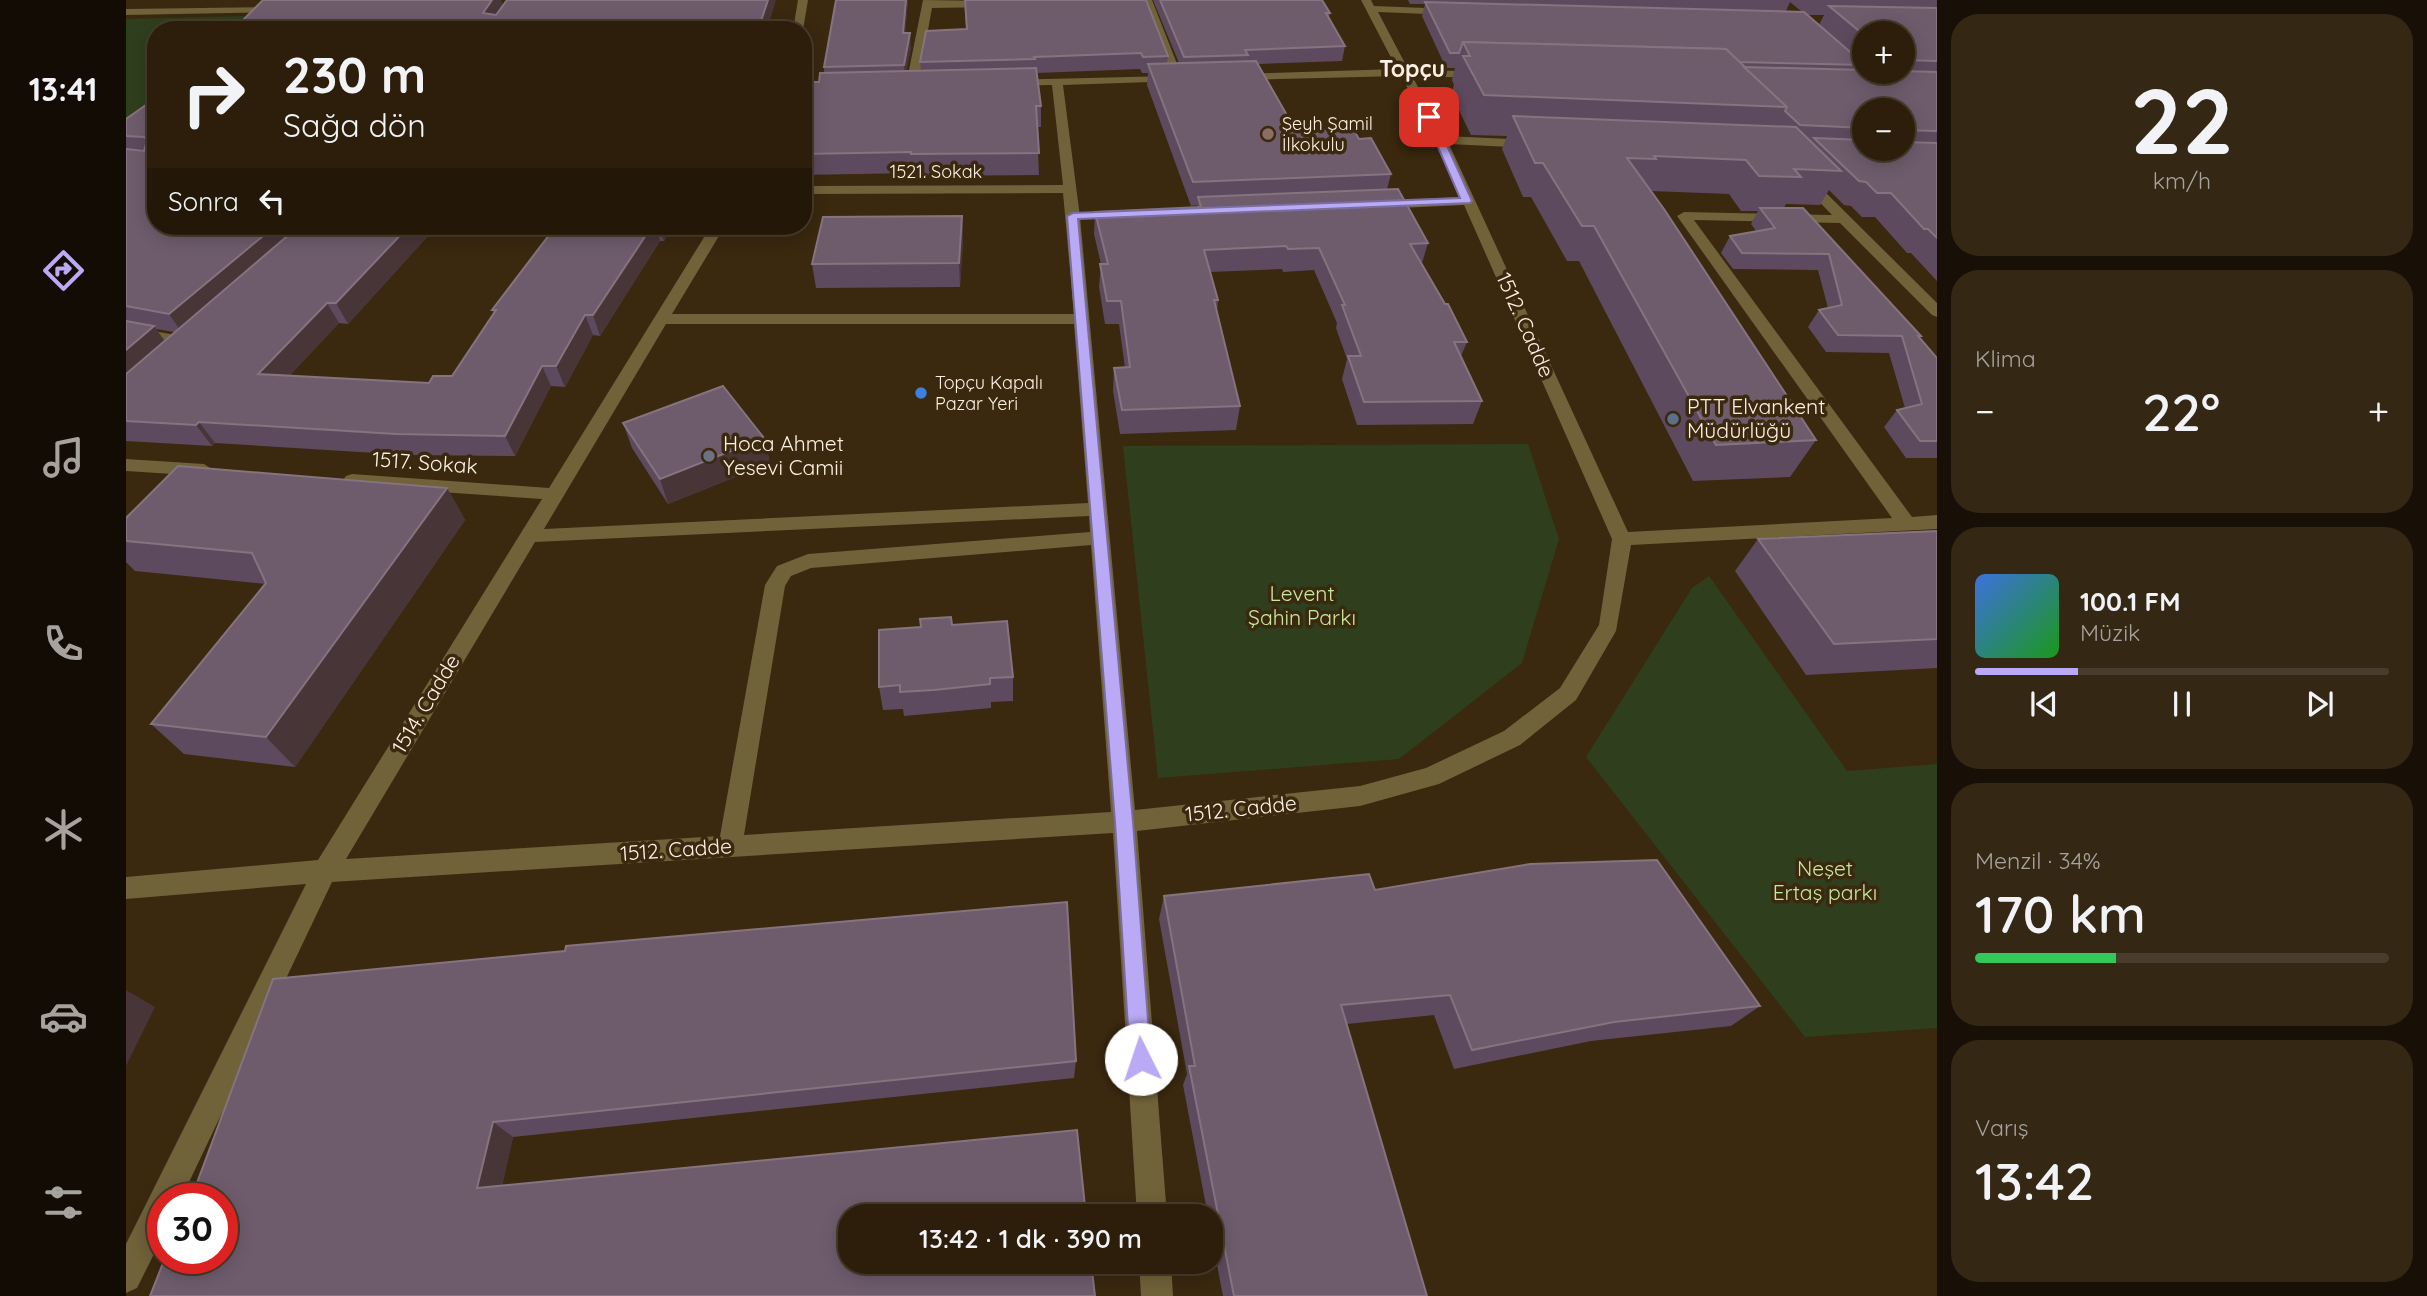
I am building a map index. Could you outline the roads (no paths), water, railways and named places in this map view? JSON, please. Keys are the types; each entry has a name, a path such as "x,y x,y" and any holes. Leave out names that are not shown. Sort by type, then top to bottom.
{"street":[{"path":"238,10 249,0"},
{"path":"800,21 803,0"},
{"path":"1134,2 1147,1 1177,79"},
{"path":"912,85 928,2 1011,4"},
{"path":"1369,5 1464,12"},
{"name":"1512. Cadde","path":"126,888 325,871 1124,822 1360,796 1432,777 1511,738 1568,694 1609,626 1622,539 1441,140 1369,5"},
{"path":"126,12 292,8"},
{"path":"1217,78 1406,72 1489,75"},
{"path":"991,83 1190,78"},
{"path":"1057,82 1068,189 1079,216 1082,319 1124,822 1151,1204"},
{"path":"899,85 926,85"},
{"path":"812,88 844,87"},
{"path":"1441,140 1550,145"},
{"path":"1799,173 1937,312"},
{"name":"1521. Sokak","path":"812,190 1068,189"},
{"path":"1358,205 1467,201"},
{"path":"1844,219 1684,216 1906,523"},
{"name":"1514. Cadde","path":"173,1183 325,871 712,235"},
{"path":"661,319 1082,319"},
{"path":"126,331 192,337 167,360"},
{"path":"126,465 222,472"},
{"name":"1517. Sokak","path":"333,479 553,494"},
{"path":"528,536 1098,509"},
{"path":"1622,539 1937,522"},
{"path":"730,846 775,585 785,571 808,561 1100,538"},
{"name":"1514. Cadde","path":"126,1277 147,1235"},
{"path":"1156,1274 1157,1296"}],"place":[{"name":"Şeyh Şamil İlkokulu","path":"1268,134"},
{"name":"Topçu Kapalı Pazar Yeri","path":"921,393"},
{"name":"PTT Elvankent Müdürlüğü","path":"1673,419"},
{"name":"Hoca Ahmet Yesevi Camii","path":"709,456"}],"district":[{"name":"Topçu","path":"1412,69"}],"park label":[{"name":"Levent Şahin Parkı","path":"1302,606"},
{"name":"Neşet Ertaş parkı","path":"1825,881"}]}
